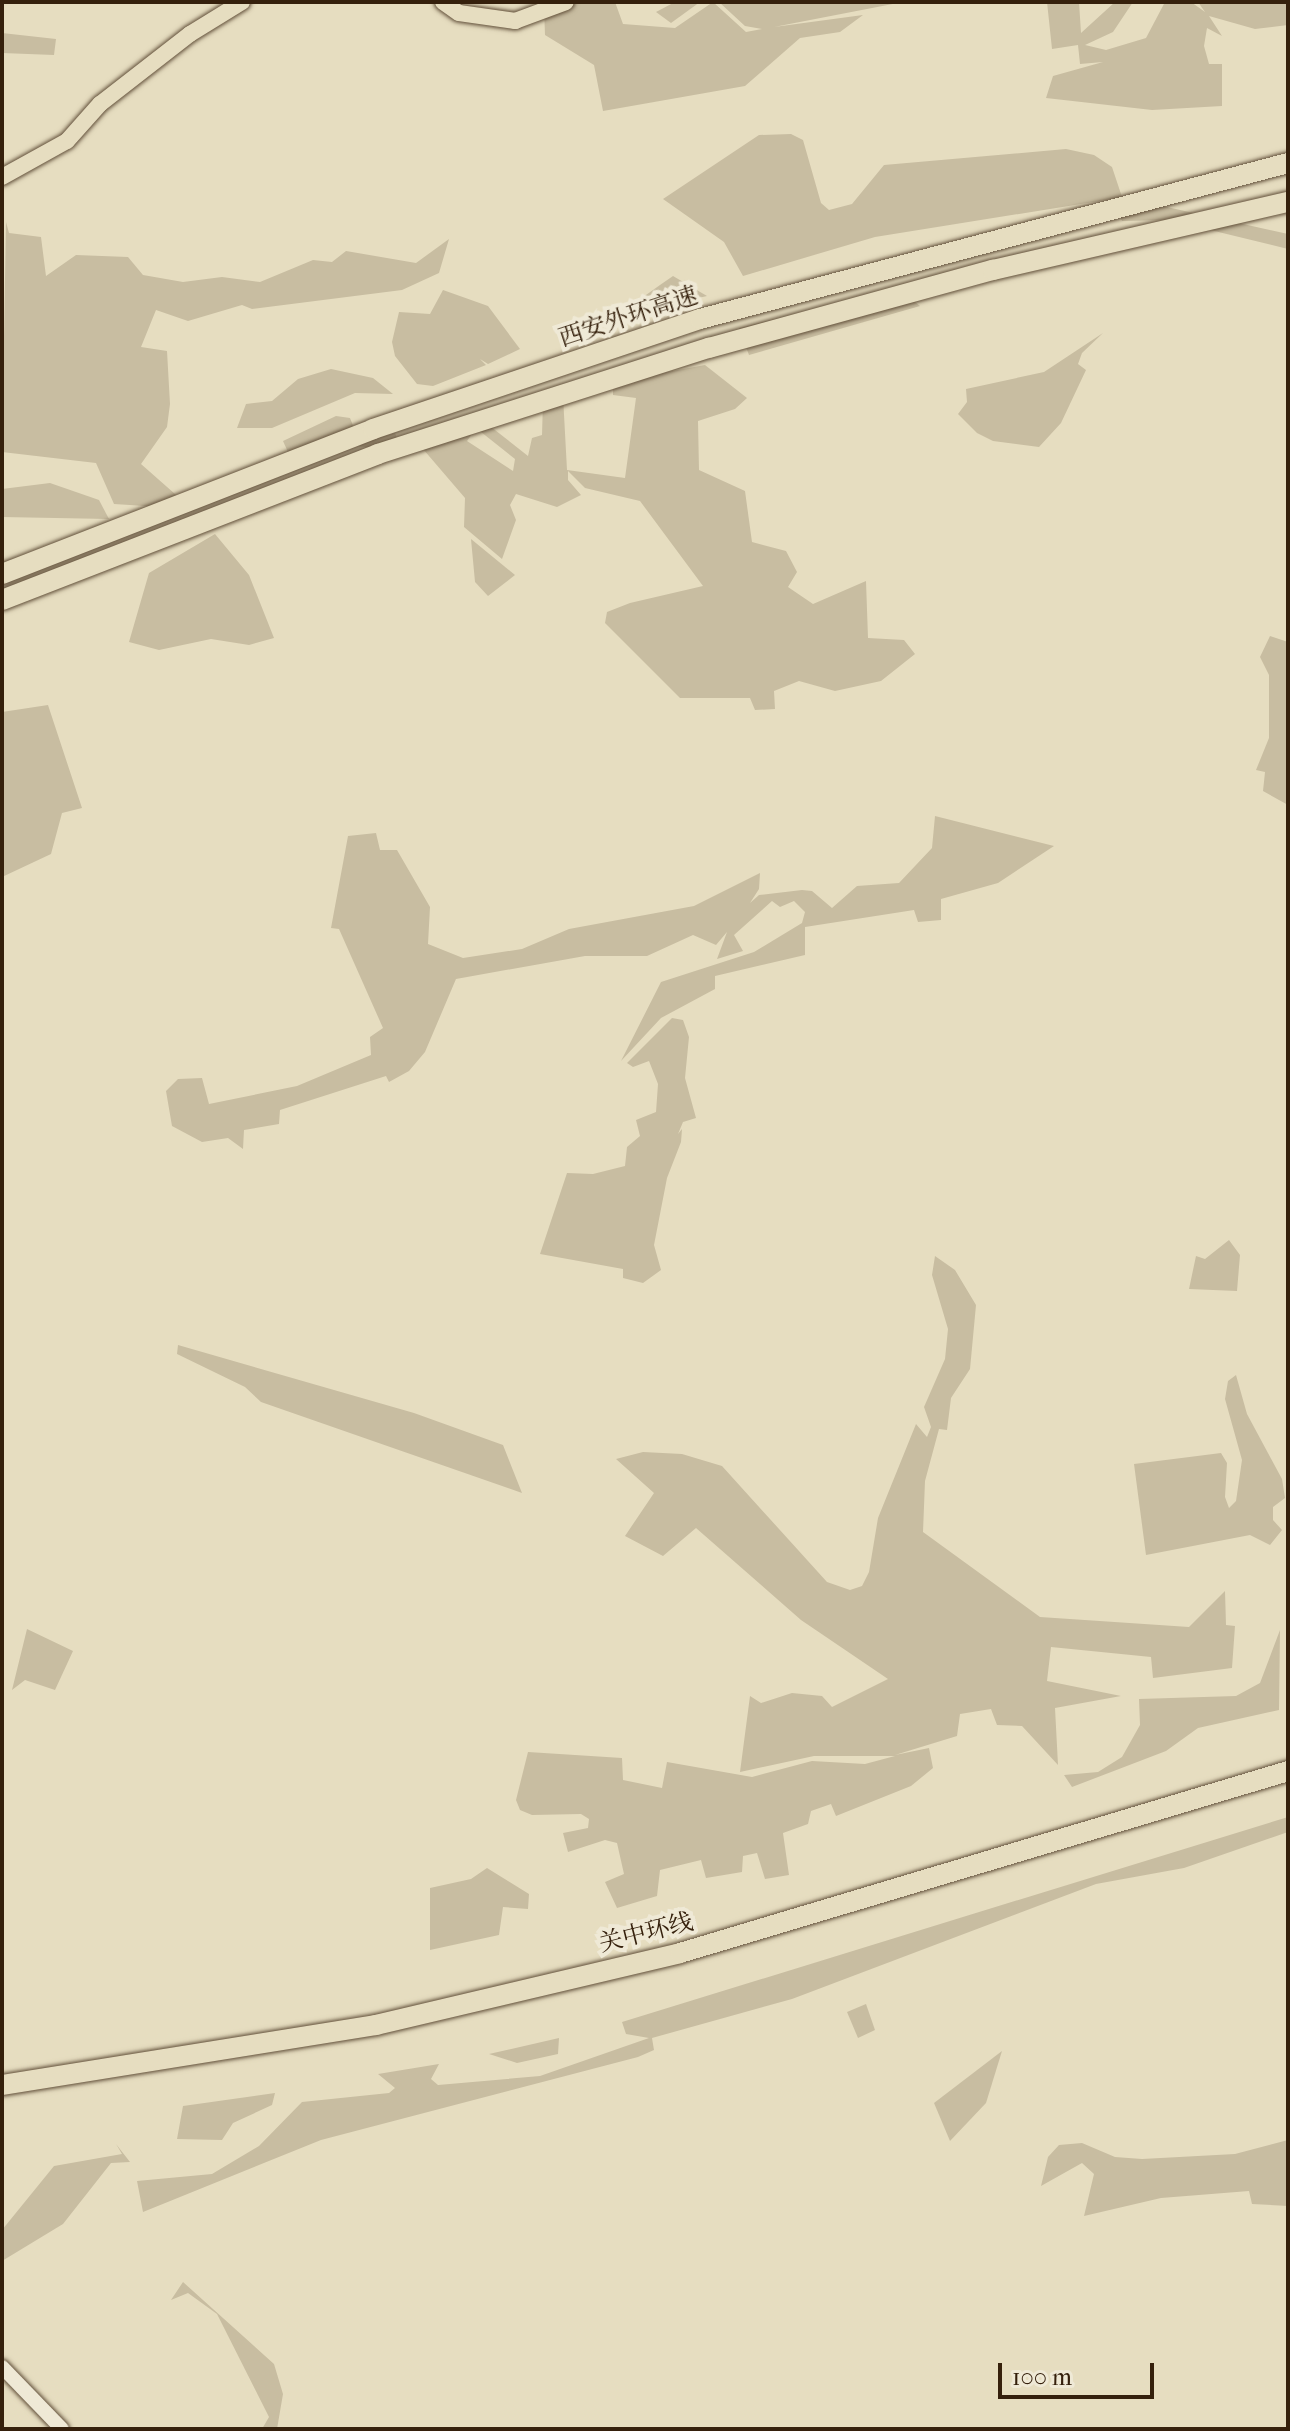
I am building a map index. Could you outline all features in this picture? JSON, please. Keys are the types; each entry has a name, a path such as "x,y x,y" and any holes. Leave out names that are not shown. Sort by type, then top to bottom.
{"highway":[{"name":"西安外环高速","path":"2,574 373,429 732,311 1135,208 1288,163"},
{"path":"2,600 309,481 445,433 709,348 993,270 1288,202"},
{"name":"关中环线","path":"2,2085 376,2025 680,1953 1288,1771"},
{"name":"关中环线","path":"2,2094 377,2034 683,1962 1288,1781"}],"main road":[{"path":"2,177 67,141 100,104 190,34 242,2"},
{"path":"443,2 459,13 515,21 566,2"}],"street":[{"path":"2,2367 62,2429"}],"shaded area":[{"path":"564,2 615,2 623,24 675,28 713,2 746,32 762,29 745,26 719,2 903,2 774,27 863,15 840,32 800,38 745,86 603,111 594,65 545,35 544,8"},
{"path":"675,2 700,2 671,23 656,12"},
{"path":"1047,2 1079,2 1081,33 1115,2 1133,2 1113,32 1085,45 1106,50 1146,38 1165,2 1191,2 1205,12 1198,2 1288,2 1288,25 1255,29 1209,16 1222,36 1207,28 1204,46 1209,64 1222,64 1222,106 1152,110 1046,98 1053,76 1103,62 1080,64 1078,45 1052,49"},
{"path":"2,33 56,39 54,55 2,53"},
{"path":"791,134 803,140 821,203 829,210 852,204 884,165 1066,149 1094,155 1112,167 1122,197 1288,234 1288,249 1169,220 1122,221 1112,199 875,237 743,276 724,242 663,199 759,135"},
{"path":"6,222 9,233 41,237 46,276 76,255 128,257 143,275 183,282 222,277 260,282 313,260 332,262 346,251 416,263 449,239 439,273 402,290 252,309 242,305 188,321 156,310 141,347 167,351 170,404 167,427 141,464 192,509 114,504 96,463 2,452"},
{"path":"673,276 707,296 615,317 660,285"},
{"path":"443,290 488,306 520,349 488,364 480,359 486,365 433,386 417,384 395,356 392,342 399,312 430,314"},
{"path":"872,295 909,297 920,306 749,355 739,328"},
{"path":"1103,333 1082,353 1078,364 1086,370 1061,423 1039,447 993,441 977,433 958,414 967,402 966,389 1044,372"},
{"path":"705,365 747,398 735,409 698,421 699,470 745,491 752,542 786,551 797,572 788,587 813,604 866,581 868,638 904,640 915,654 881,681 835,691 799,681 774,691 775,709 755,710 750,698 680,698 605,623 607,612 630,603 703,586 640,501 585,488 568,471 568,480 581,495 557,507 516,494 510,505 516,520 502,559 464,527 465,498 423,449 486,423 528,456 532,438 542,435 543,401 563,396 567,470 625,478 636,398 613,395 613,382","holes":["476,428 515,459 513,471 467,441"]},
{"path":"331,369 373,378 393,394 355,393 272,428 237,428 246,404 272,401 298,379"},
{"path":"336,416 350,418 360,443 395,433 403,452 334,443 292,461 283,441"},
{"path":"50,483 99,500 109,519 2,517 2,489"},
{"path":"215,534 249,575 274,638 249,645 211,639 159,650 129,642 149,573"},
{"path":"471,539 515,575 488,596 475,582"},
{"path":"1270,636 1288,642 1288,805 1263,791 1265,772 1256,770 1269,738 1269,675 1260,657"},
{"path":"48,705 82,808 62,813 51,854 2,877 2,712"},
{"path":"935,816 1054,846 998,883 941,899 941,920 918,922 914,910 805,927 805,955 715,976 715,989 661,1018 621,1061 661,982 754,952 802,923 805,912 794,901 780,907 772,901 734,935 743,951 717,959 727,932 716,945 693,935 647,956 585,956 456,979 425,1052 409,1071 389,1082 386,1076 280,1110 279,1124 244,1130 243,1149 228,1138 202,1142 172,1126 166,1091 178,1079 202,1078 209,1104 297,1086 371,1055 370,1037 383,1028 339,929 331,928 348,836 376,833 380,850 397,850 430,907 428,944 463,958 522,949 569,929 694,906 760,873 759,889 750,903 759,895 802,890 812,891 832,908 857,886 899,883 932,848"},
{"path":"672,1018 683,1020 689,1037 685,1078 696,1118 683,1122 678,1134 682,1129 681,1142 667,1178 654,1245 661,1270 643,1283 623,1278 623,1269 540,1254 567,1173 593,1174 625,1166 627,1147 640,1136 636,1120 656,1112 658,1084 649,1061 633,1067 627,1063"},
{"path":"1229,1240 1240,1255 1237,1291 1189,1289 1196,1256 1205,1259"},
{"path":"935,1256 955,1270 976,1305 970,1369 951,1398 947,1430 939,1429 925,1481 923,1532 1040,1617 1189,1627 1225,1591 1226,1625 1235,1626 1232,1668 1153,1678 1151,1657 1051,1647 1047,1681 1121,1696 1055,1708 1058,1765 1022,1726 997,1725 991,1709 960,1714 957,1736 895,1755 929,1748 933,1768 911,1786 836,1816 831,1804 811,1811 808,1824 783,1833 789,1875 765,1879 757,1853 743,1856 742,1872 706,1878 701,1860 660,1870 657,1896 617,1908 605,1882 624,1874 617,1843 605,1840 568,1852 563,1833 588,1828 589,1819 581,1814 532,1815 520,1810 516,1800 528,1752 622,1758 623,1780 662,1788 667,1762 752,1777 812,1761 865,1764 895,1756 814,1756 740,1772 750,1696 761,1703 792,1693 822,1696 832,1707 888,1679 801,1620 696,1528 663,1556 625,1536 654,1493 616,1459 643,1452 682,1454 722,1466 827,1582 850,1590 862,1586 869,1572 878,1518 916,1424 927,1437 931,1427 924,1407 945,1359 948,1329 932,1275"},
{"path":"178,1345 414,1413 503,1445 522,1493 261,1402 245,1387 177,1354"},
{"path":"1236,1375 1247,1414 1282,1479 1285,1498 1273,1507 1273,1520 1282,1530 1270,1545 1250,1535 1146,1555 1134,1464 1221,1453 1227,1463 1225,1497 1229,1508 1236,1501 1242,1460 1225,1399 1228,1381"},
{"path":"27,1629 73,1651 55,1690 25,1680 12,1690"},
{"path":"1280,1630 1279,1710 1198,1728 1166,1751 1072,1787 1064,1775 1098,1772 1122,1757 1140,1725 1139,1699 1236,1696 1260,1683"},
{"path":"1288,1817 1288,1832 1184,1868 1096,1884 792,1999 652,2038 654,2050 638,2057 321,2140 143,2212 137,2181 212,2174 259,2146 302,2102 389,2093 395,2088 378,2074 439,2064 431,2079 438,2085 540,2076 649,2038 626,2034 622,2022"},
{"path":"487,1868 529,1894 528,1909 503,1907 499,1935 430,1950 430,1888 471,1879"},
{"path":"866,2004 875,2030 858,2038 847,2012"},
{"path":"559,2038 558,2054 517,2063 489,2054"},
{"path":"1002,2051 986,2103 950,2141 934,2103"},
{"path":"275,2093 272,2105 233,2123 222,2140 177,2139 183,2106"},
{"path":"1288,2140 1288,2206 1252,2204 1249,2191 1161,2198 1084,2216 1094,2174 1082,2163 1041,2186 1048,2157 1059,2145 1082,2143 1115,2157 1142,2159 1235,2154"},
{"path":"116,2144 130,2162 111,2163 63,2224 2,2261 2,2230 54,2166 122,2154"},
{"path":"183,2282 274,2364 283,2394 277,2429 262,2429 269,2417 217,2314 188,2293 171,2300"}]}
